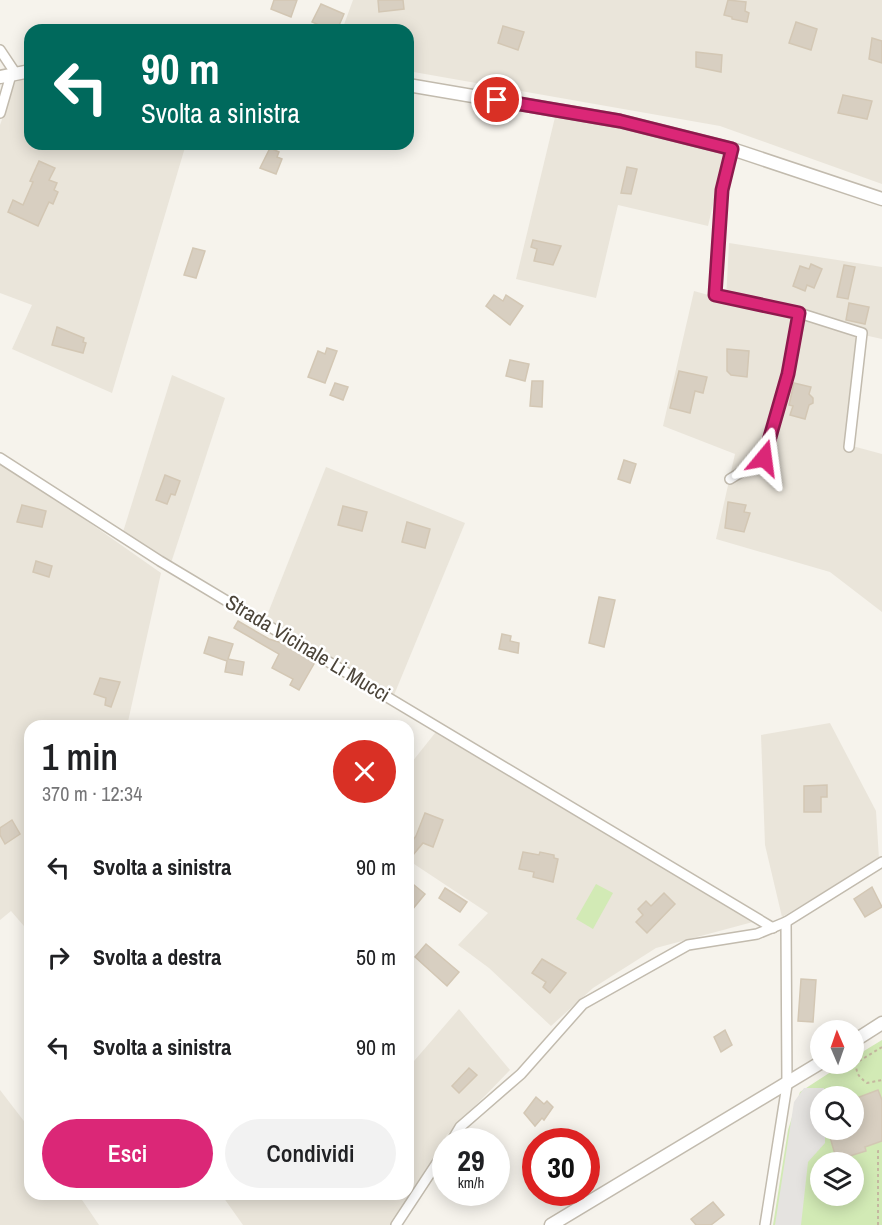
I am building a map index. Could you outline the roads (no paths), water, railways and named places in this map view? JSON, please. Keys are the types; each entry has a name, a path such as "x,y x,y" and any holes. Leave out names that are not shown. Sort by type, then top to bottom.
{"street":[{"path":"0,50 9,75 0,113"},
{"path":"9,75 24,73"},
{"path":"414,86 620,121 732,149 882,199"},
{"path":"732,149 722,190 715,295 799,313 864,335 849,447"},
{"path":"730,479 764,458 788,374 799,313"},
{"name":"Strada Vicinale Li Mucci","path":"0,458 160,561 773,928"},
{"path":"459,1128 520,1074 583,1004 688,945 757,934 786,922 882,862"},
{"path":"765,1225 787,1085 786,922"},
{"path":"864,1035 882,1023"},
{"path":"551,1225 810,1070"},
{"path":"414,1198 432,1170"},
{"path":"396,1225 412,1200"}]}
